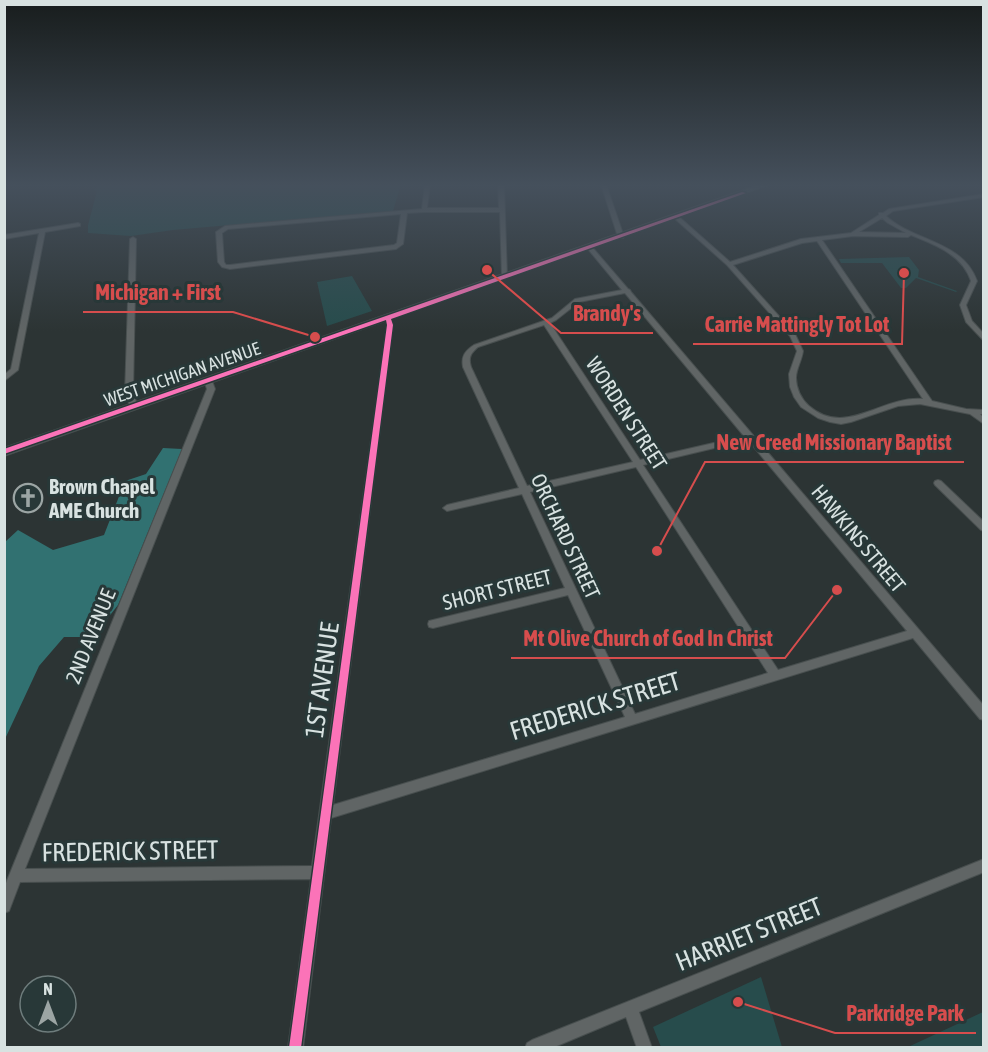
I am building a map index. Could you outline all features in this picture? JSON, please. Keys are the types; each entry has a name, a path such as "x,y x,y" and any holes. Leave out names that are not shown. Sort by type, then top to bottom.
{"main road":[{"name":"WEST MICHIGAN AVENUE","path":"4,452 632,233"}],"street":[{"path":"4,237 29,233"},
{"path":"4,379 14,370 42,233"},
{"path":"219,233 221,262 224,266 230,267 396,247 400,244 401,233"},
{"path":"503,233 505,277"},
{"path":"620,233 621,237"},
{"path":"694,233 729,264 792,335 800,351 792,380 803,405 814,414 834,422 852,420 893,403 928,401 973,413 984,412"},
{"path":"911,233 947,247 973,275 973,287 963,305 969,322 984,339"},
{"path":"729,264 818,238 853,234 919,236"},
{"path":"818,238 928,401"},
{"path":"133,239 129,394 134,406"},
{"name":"HAWKINS STREET","path":"590,248 984,715"},
{"path":"546,322 554,319 577,300 628,291"},
{"name":"1ST AVENUE","path":"295,1047 390,325 388,318"},
{"name":"ORCHARD STREET","path":"546,322 476,346 468,351 465,358 466,367 632,720"},
{"name":"WORDEN STREET","path":"546,322 775,674"},
{"name":"2ND AVENUE","path":"4,906 207,400 211,389 208,381"},
{"path":"973,413 984,423"},
{"path":"447,508 751,437"},
{"path":"938,483 984,528"},
{"name":"SHORT STREET","path":"433,624 571,590"},
{"name":"FREDERICK STREET","path":"325,814 914,633"},
{"name":"HARRIET STREET","path":"532,1047 984,865"},
{"name":"FREDERICK STREET","path":"16,876 317,872"},
{"path":"630,1008 645,1047"}],"shaded area":[{"path":"89,233 151,233 131,236"},
{"path":"909,257 919,270 918,277 957,291 916,278 906,288 901,288 882,263 841,263 839,259"},
{"path":"352,276 372,311 327,326 317,282"},
{"path":"163,448 182,449 118,605 93,637 64,637 39,666 5,739 5,542 18,530 53,550 104,535 125,481 146,474"},
{"path":"761,977 782,1047 661,1047 653,1027"},
{"path":"983,1012 983,1047 908,1047"}],"cycle path":[{"path":"4,452 629,233"},
{"path":"295,1048 390,325 388,318"}],"place":[{"name":"Brandy's","path":"487,270"},
{"name":"Carrie Mattingly Tot Lot","path":"904,273"},
{"name":"Michigan + First","path":"315,337"},
{"name":"Brown Chapel AME Church","path":"28,498"},
{"name":"New Creed Missionary Baptist","path":"657,551"},
{"name":"Mt Olive Church of God In Christ","path":"837,590"},
{"name":"Parkridge Park","path":"738,1002"}]}
